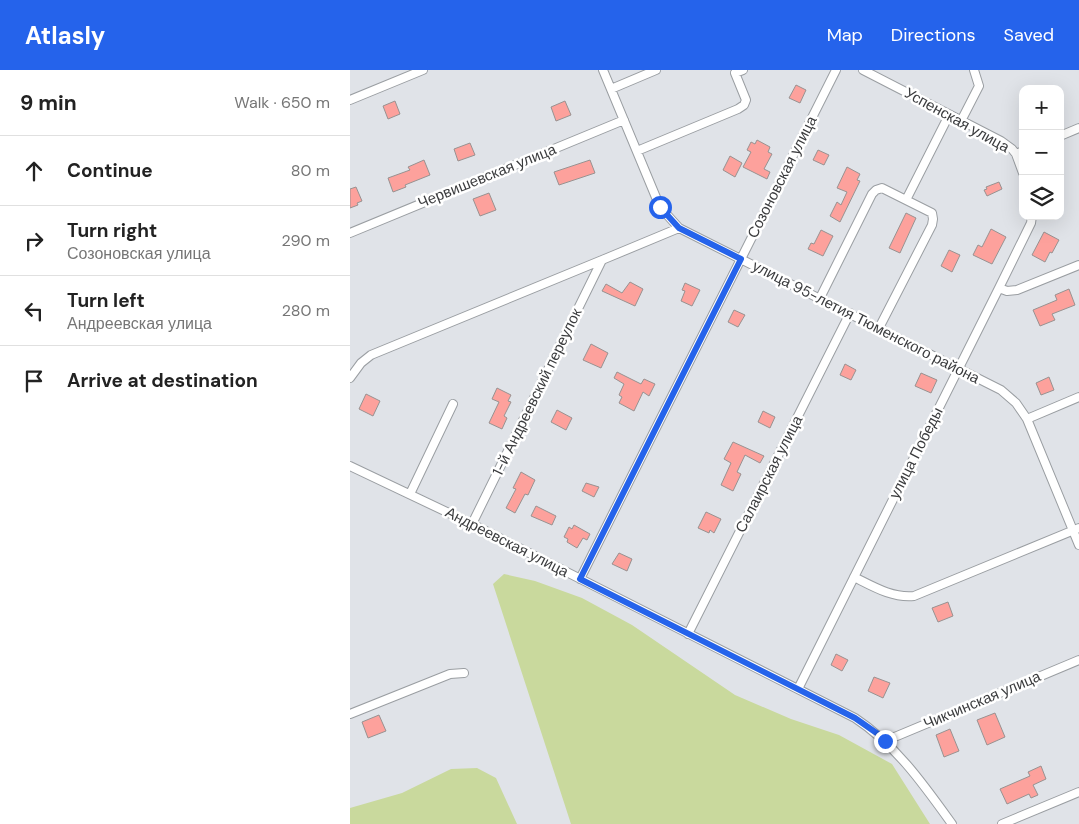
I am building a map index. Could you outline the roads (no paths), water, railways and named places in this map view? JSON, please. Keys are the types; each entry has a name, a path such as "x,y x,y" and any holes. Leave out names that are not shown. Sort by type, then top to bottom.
{"street":[{"path":"350,100 423,70"},
{"name":"улица 95-летия Тюменского района","path":"603,70 660,207 679,228 1001,390 1016,403 1027,419 1076,529 1079,545"},
{"path":"611,88 656,70"},
{"name":"Созоновская улица","path":"580,579 836,70"},
{"name":"Успенская улица","path":"863,70 1019,152"},
{"path":"962,121 979,86 974,70"},
{"path":"636,150 744,105 746,100 737,71"},
{"path":"906,200 949,114"},
{"name":"Червишевская улица","path":"350,232 624,120"},
{"path":"1064,134 1079,128"},
{"path":"820,298 872,194 876,190 882,188 932,213 933,219 879,328"},
{"name":"улица Победы","path":"798,689 999,288 1031,220"},
{"path":"350,378 361,363 370,355 679,228"},
{"name":"1-й Андреевский переулок","path":"472,524 602,260"},
{"path":"999,288 1007,291 1016,290 1079,264"},
{"name":"Салаирская улица","path":"688,634 850,313"},
{"path":"1027,419 1079,398"},
{"path":"410,494 453,404"},
{"name":"Андреевская улица","path":"350,466 472,524 855,718 878,734 906,763 952,824"},
{"path":"854,577 893,595 914,596 1076,529"},
{"name":"Чикчинская улица","path":"885,741 1079,660"},
{"path":"350,714 450,674 464,672"},
{"path":"1002,824 1079,792"}]}
